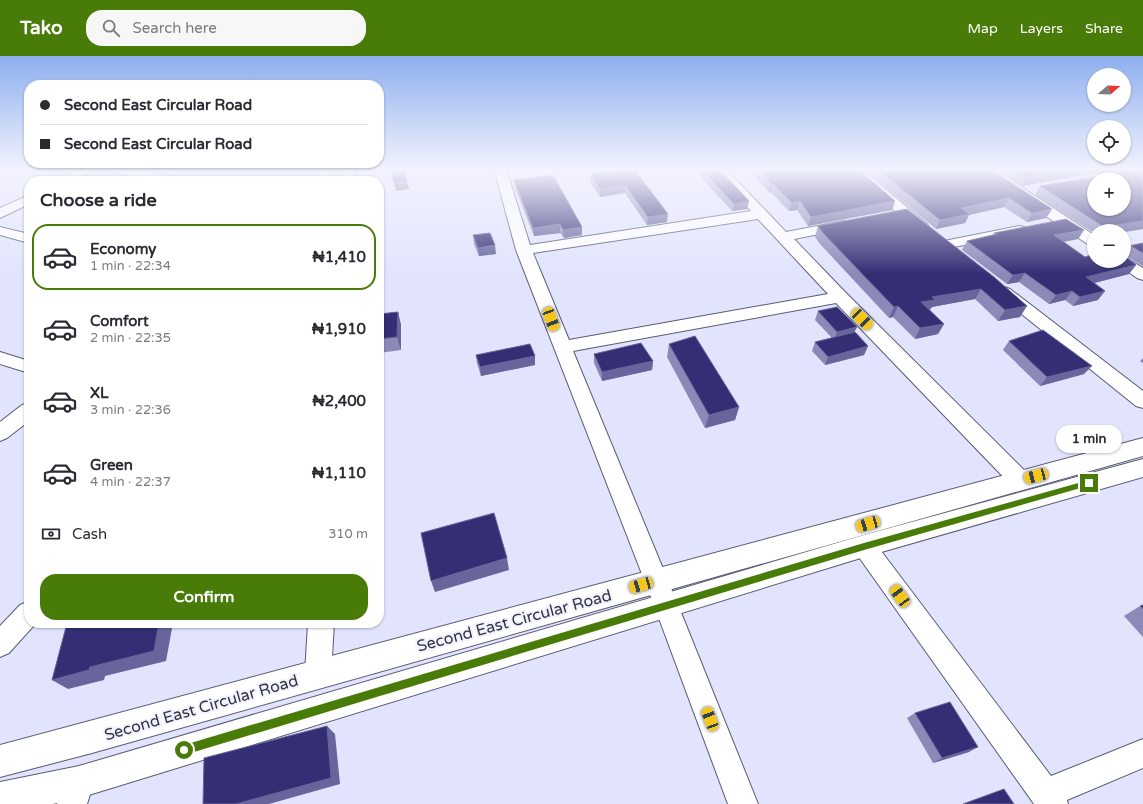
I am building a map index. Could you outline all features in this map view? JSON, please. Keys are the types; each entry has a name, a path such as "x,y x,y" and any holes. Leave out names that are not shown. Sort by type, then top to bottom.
{"main road":[{"name":"Second East Circular Road","path":"0,799 76,793 318,709 523,650 661,593 846,530 1020,480 1143,447"},
{"name":"Second East Circular Road","path":"0,761 318,674 864,546 1143,468"}],"street":[{"path":"0,214 20,204"},
{"path":"510,204 524,250 661,593 743,804"},
{"path":"752,204 840,297 1020,480"},
{"path":"887,204 898,215 951,250 1062,221"},
{"path":"1037,204 1087,237"},
{"path":"524,250 761,214"},
{"path":"782,236 859,222"},
{"path":"0,231 24,238"},
{"path":"1131,267 1143,275"},
{"path":"994,284 1143,401"},
{"path":"562,347 840,297"},
{"path":"0,358 24,365"},
{"path":"0,433 24,414"},
{"path":"864,546 1049,799 1143,753"},
{"path":"0,644 24,618"},
{"path":"318,674 321,628"}],"building":[{"path":"523,204 569,204 582,227 563,230 560,224 533,228"},
{"path":"639,204 660,204 668,214 648,217"},
{"path":"802,204 880,204 811,217"},
{"path":"920,204 981,204 961,208 969,214 940,220"},
{"path":"1018,204 1044,204 1052,209 1032,213"},
{"path":"1068,204 1087,204 1087,216 1131,216 1131,204 1143,204 1143,221 1122,224 1099,224"},
{"path":"907,209 994,277 1027,306 1005,310 981,289 932,297 935,300 921,302 944,324 920,328 898,306 894,307 818,226"},
{"path":"1066,219 1084,230 1054,235 1085,257 1087,256 1087,268 1124,268 1086,277 1105,291 1080,297 1072,291 1056,295 1025,273 1013,275 967,241 997,234 994,233"},
{"path":"490,233 495,245 478,248 473,235"},
{"path":"1143,243 1143,253 1131,246"},
{"path":"1131,261 1136,265 1131,266"},
{"path":"837,307 857,327 837,332 818,311"},
{"path":"398,312 397,337 384,338 384,313"},
{"path":"1043,330 1092,366 1047,377 1009,341"},
{"path":"855,332 868,346 828,357 815,342"},
{"path":"695,336 739,407 709,415 669,344"},
{"path":"641,343 653,361 602,372 594,354"},
{"path":"530,344 535,356 480,367 476,355"},
{"path":"494,513 507,558 431,581 421,533"},
{"path":"66,628 158,628 154,651 90,667 89,670 52,680"},
{"path":"950,702 978,747 942,758 915,713"},
{"path":"327,726 331,778 236,804 203,804 204,758"},
{"path":"1004,789 1014,804 963,804"}],"route":[{"path":"184,750 318,709 523,650 666,605 864,546 1089,483"}]}
